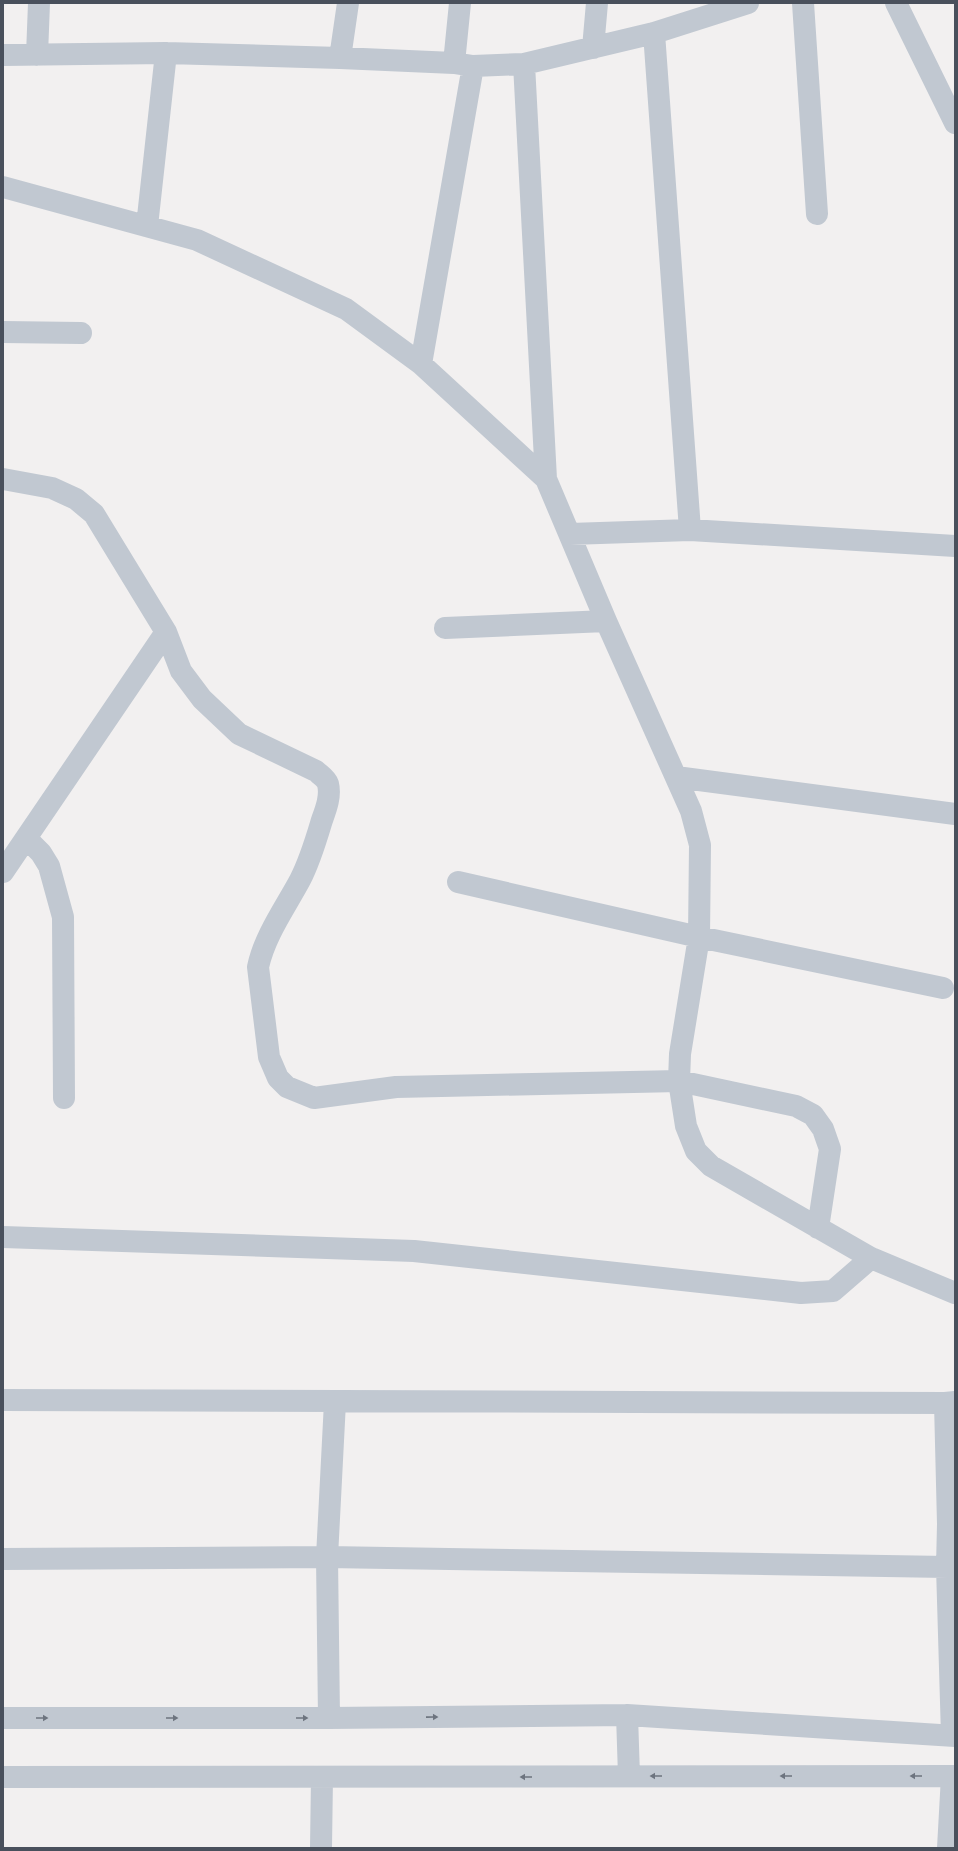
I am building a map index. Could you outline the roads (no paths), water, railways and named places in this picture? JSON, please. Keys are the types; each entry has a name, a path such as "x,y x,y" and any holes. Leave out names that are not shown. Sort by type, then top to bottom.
{"street":[{"path":"37,55 39,3"},
{"path":"340,58 348,3"},
{"path":"421,364 464,64 460,3"},
{"path":"592,48 597,3"},
{"path":"803,3 816,214"},
{"path":"896,3 955,123"},
{"path":"3,55 166,53 340,58 464,64 524,64 654,34 742,4"},
{"path":"654,34 690,530"},
{"path":"146,226 166,53"},
{"path":"524,64 546,479 606,621 691,811 700,845 699,937 680,1054 679,1081 686,1126 696,1151 711,1166 872,1258 955,1293"},
{"path":"3,187 197,240 346,309 421,364 546,479"},
{"path":"3,332 81,333"},
{"path":"3,479 52,488 76,498 94,514 166,632 181,671 202,699 239,734 316,771 328,784 329,793 327,805 312,853 271,931 261,953 258,967 269,1057 278,1078 287,1087 314,1098 396,1087 679,1081 796,1106 813,1115 823,1129 830,1149 818,1228"},
{"path":"570,534 690,530 955,546"},
{"path":"445,628 606,621"},
{"path":"3,872 166,632"},
{"path":"676,777 955,814"},
{"path":"26,838 41,852 49,866 63,917 64,1098"},
{"path":"458,882 699,937 943,988"},
{"path":"3,1237 414,1251 801,1293 833,1291 872,1258"},
{"path":"3,1400 335,1402 950,1402 952,1524 947,1567 953,1736 627,1715 329,1718 3,1718"},
{"path":"329,1718 327,1557 335,1402"},
{"path":"3,1559 327,1557 947,1567"},
{"path":"627,1715 629,1776"},
{"path":"3,1777 953,1776 948,1848"},
{"path":"321,1848 322,1777"}]}
